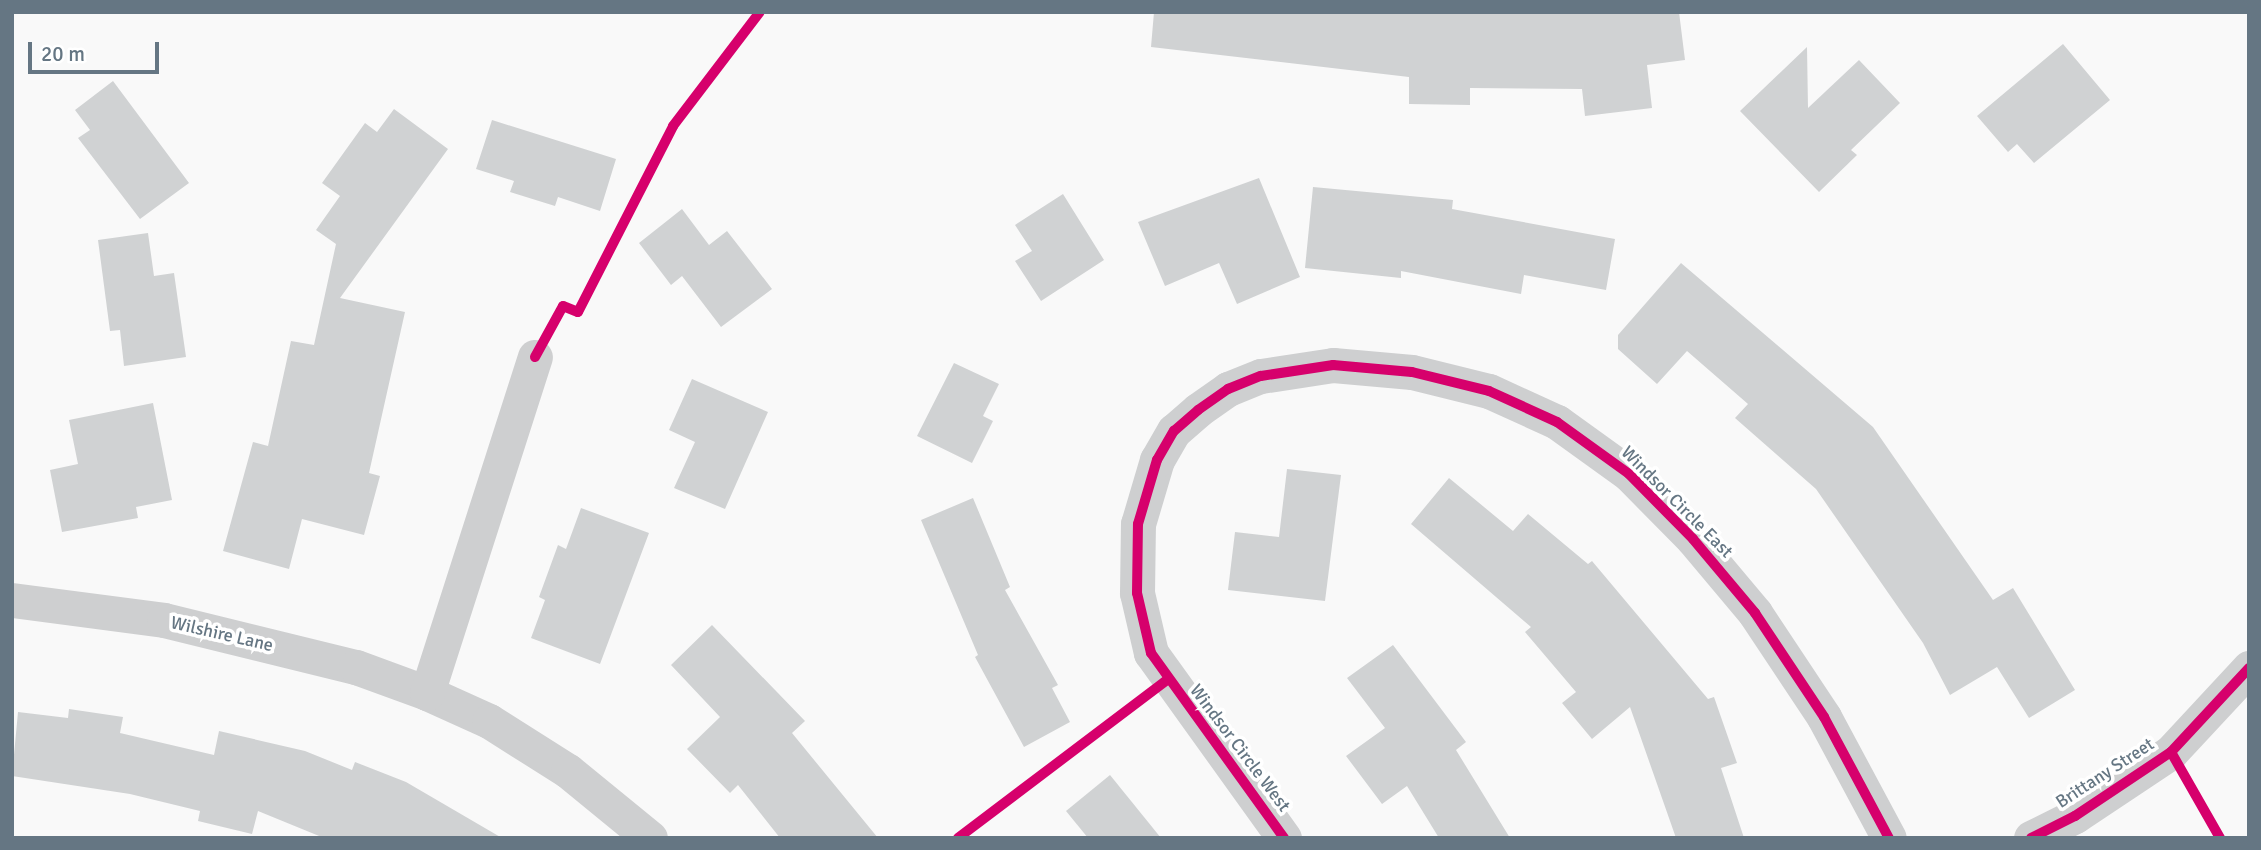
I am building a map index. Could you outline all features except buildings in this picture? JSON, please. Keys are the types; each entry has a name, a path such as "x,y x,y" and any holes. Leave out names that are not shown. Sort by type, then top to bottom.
{"street":[{"path":"427,693 535,358"},
{"name":"Windsor Circle East","path":"1167,680 1142,627 1136,559 1145,493 1174,431 1228,389 1261,376 1298,369 1367,366 1453,381 1523,404 1591,443 1629,474 1693,539 1782,650 1824,717 1889,838"},
{"name":"Wilshire Lane","path":"12,600 164,620 356,667 427,693 489,721 568,771 650,838"},
{"name":"Windsor Circle West","path":"1167,680 1284,838"},
{"name":"Brittany Street","path":"2031,838 2106,797 2171,752 2244,683"}],"cycle path":[{"path":"535,357 563,306 578,312 673,126 760,12"},
{"path":"1284,838 1151,653 1137,593 1138,524 1157,460 1174,431 1198,410 1228,389 1261,376 1333,365 1412,372 1489,391 1557,422 1629,474 1693,539 1755,613 1824,717 1889,838"},
{"path":"2031,838 2075,816 2171,752 2249,668"},
{"path":"958,838 1167,680"},
{"path":"2171,752 2220,838"}]}
